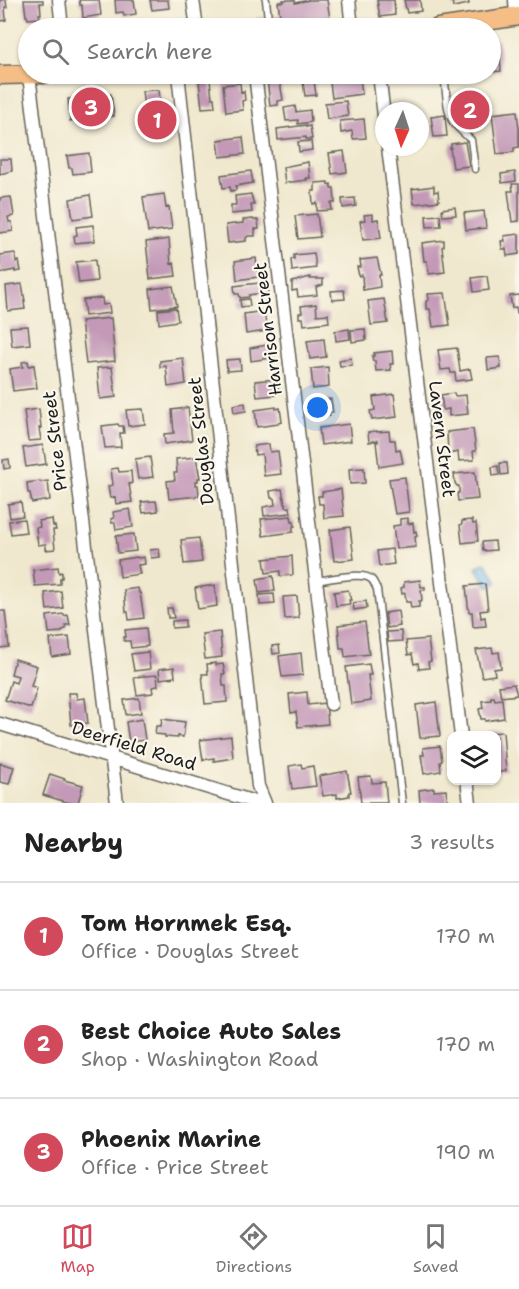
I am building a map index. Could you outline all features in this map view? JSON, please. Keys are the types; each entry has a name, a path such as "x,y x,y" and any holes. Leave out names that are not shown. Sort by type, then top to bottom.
{"main road":[{"path":"485,18 517,11"},
{"path":"0,75 18,74"}],"street":[{"path":"58,0 61,18"},
{"path":"193,0 196,18"},
{"path":"349,0 351,18"},
{"name":"Price Street","path":"37,84 117,803"},
{"name":"Douglas Street","path":"179,84 258,786 265,803"},
{"name":"Harrison Street","path":"256,84 331,704"},
{"path":"380,84 382,102"},
{"name":"Lavern Street","path":"389,156 461,731"},
{"name":"Deerfield Road","path":"0,724 258,803"},
{"path":"468,785 470,803"}],"lane":[{"path":"266,0 268,18"},
{"path":"445,84 452,121 471,140 476,169"},
{"path":"316,581 366,576 372,580 376,589 402,803"}],"water":[{"path":"485,562 497,580 492,586 488,586 476,568"}],"building":[{"path":"0,0 6,0 7,7 5,7 6,20 0,21"},
{"path":"24,0 43,0 43,3 40,3 40,18 26,16"},
{"path":"79,0 99,0 101,15 83,18 82,5"},
{"path":"115,0 134,0 136,14 124,16 123,12 116,13"},
{"path":"150,0 168,0 169,8 152,10"},
{"path":"283,0 295,0 295,3 327,0 330,18 256,18 280,16 278,2 284,2"},
{"path":"377,0 394,0 395,15 380,17"},
{"path":"404,0 420,0 421,11 407,13"},
{"path":"452,0 468,0 469,4 453,7"},
{"path":"199,84 210,84 215,107 202,108"},
{"path":"240,84 245,100 242,101 243,110 226,112 223,85"},
{"path":"268,84 280,84 283,100 278,101 278,105 270,106"},
{"path":"303,84 314,84 316,95 305,96"},
{"path":"330,84 361,84 362,94 332,98"},
{"path":"159,90 161,110 166,109 169,131 147,133 142,91"},
{"path":"111,94 114,116 70,121 68,99"},
{"path":"461,99 478,99 478,121 461,121"},
{"path":"346,101 348,116 327,119 325,103"},
{"path":"295,106 296,112 310,110 311,122 298,124 298,120 286,121 284,108"},
{"path":"517,111 519,147 514,148 514,152 497,154 492,114"},
{"path":"445,115 447,136 434,137 431,117"},
{"path":"364,119 366,138 353,139 352,131 341,133 340,121"},
{"path":"306,125 306,127 310,126 312,139 306,139 306,137 278,140 277,129"},
{"path":"243,137 245,154 220,157 218,140"},
{"path":"311,141 312,150 299,152 298,142"},
{"path":"465,142 469,166 453,168 451,144"},
{"path":"344,151 347,172 332,174 329,153"},
{"path":"89,153 91,172 73,174 72,168 69,168 67,156"},
{"path":"0,159 11,159 12,171 0,174"},
{"path":"308,162 310,178 285,183 283,167"},
{"path":"251,171 253,183 236,186 236,190 231,191 230,187 223,188 221,175"},
{"path":"515,172 516,181 502,183 501,174"},
{"path":"328,182 331,188 334,188 335,203 331,203 332,210 317,211 317,203 313,204 312,191 315,191 315,183"},
{"path":"512,184 519,184 519,221 512,222 508,191 513,191"},
{"path":"434,186 434,192 438,191 439,201 414,204 412,189"},
{"path":"164,194 166,208 169,207 172,229 148,232 143,197"},
{"path":"251,194 254,205 251,205 252,212 231,214 231,205 236,205 235,196"},
{"path":"90,195 93,216 73,219 70,199"},
{"path":"11,197 14,216 8,217 9,222 12,222 13,231 0,233 0,198"},
{"path":"355,198 356,206 343,208 342,199"},
{"path":"455,207 456,215 443,216 442,209"},
{"path":"484,211 486,228 466,230 464,213"},
{"path":"317,214 320,237 298,239 295,216"},
{"path":"373,214 373,220 378,219 381,238 363,240 360,221 365,220 364,215"},
{"path":"440,215 441,226 427,227 426,216"},
{"path":"258,220 259,229 255,229 255,236 248,236 246,241 228,243 226,225"},
{"path":"93,225 95,241 75,243 76,227"},
{"path":"519,234 519,254 507,256 506,249 502,249 501,241 505,241 504,236"},
{"path":"169,239 171,264 174,263 176,276 150,279 146,242"},
{"path":"444,240 442,247 445,272 429,274 427,261 424,261 422,243"},
{"path":"15,253 16,262 19,261 21,271 0,273 0,255"},
{"path":"314,253 316,268 292,271 291,259 294,259 294,255"},
{"path":"256,258 258,277 237,280 235,261"},
{"path":"377,258 381,275 379,275 380,287 363,290 362,275 359,276 357,267 361,267 360,260"},
{"path":"95,260 97,281 79,283 76,262"},
{"path":"487,276 489,290 474,292 472,278"},
{"path":"310,277 310,279 323,279 323,285 316,287 317,295 298,297 297,290 292,291 292,282"},
{"path":"267,282 268,292 240,298 239,294 235,294 234,286"},
{"path":"22,284 25,309 8,311 6,286"},
{"path":"173,286 177,306 152,309 150,289"},
{"path":"344,290 345,299 332,300 331,291"},
{"path":"445,293 450,325 433,327 430,309 426,307 426,301 429,300 428,294"},
{"path":"519,295 519,312 517,313 516,307 512,308 510,296"},
{"path":"102,298 103,305 109,304 110,313 85,316 83,300"},
{"path":"249,299 250,306 241,307 240,300"},
{"path":"384,299 388,323 371,325 368,301"},
{"path":"316,304 317,315 328,314 329,322 304,325 303,318 299,318 299,313 302,313 301,306"},
{"path":"176,308 178,321 159,324 158,310"},
{"path":"264,311 267,331 246,334 244,314"},
{"path":"111,318 115,361 86,364 81,321"},
{"path":"28,326 30,344 12,346 10,327"},
{"path":"349,329 350,339 336,341 335,331"},
{"path":"365,329 366,340 352,342 351,330"},
{"path":"324,339 326,357 310,359 307,341"},
{"path":"273,344 274,355 270,358 251,361 250,348"},
{"path":"457,348 460,371 470,369 472,379 456,381 455,373 451,373 450,369 441,370 438,350"},
{"path":"392,351 391,370 376,371 372,356 374,353"},
{"path":"500,357 501,368 488,370 487,358"},
{"path":"183,358 186,384 168,387 166,366 160,367 160,361"},
{"path":"351,358 352,365 340,366 339,360"},
{"path":"240,359 241,370 227,371 226,360"},
{"path":"28,361 29,366 34,365 37,388 13,391 10,369 23,367 22,362"},
{"path":"112,367 116,397 100,399 97,368"},
{"path":"328,367 329,387 313,389 311,369"},
{"path":"277,379 279,393 257,397 255,381"},
{"path":"454,393 455,396 466,395 468,414 449,416 449,409 443,410 441,395"},
{"path":"394,394 397,417 372,420 370,411 375,410 373,397"},
{"path":"331,399 333,412 329,413 330,416 314,418 312,401"},
{"path":"245,403 246,411 234,413 233,405"},
{"path":"188,407 192,440 165,444 164,434 174,433 172,410"},
{"path":"276,407 276,409 280,408 282,422 257,427 255,410"},
{"path":"39,409 41,440 28,441 24,411"},
{"path":"143,409 145,424 128,426 126,410"},
{"path":"118,424 123,426 124,433 120,433 121,447 105,448 102,426"},
{"path":"349,424 351,441 321,445 319,428"},
{"path":"473,429 476,451 473,451 474,460 459,461 458,452 448,454 447,432"},
{"path":"389,431 390,440 395,440 396,450 400,449 403,463 379,467 376,442 378,440 369,442 368,432"},
{"path":"269,444 270,452 278,451 281,474 264,476 262,454 255,455 254,446"},
{"path":"43,445 46,464 26,467 23,448"},
{"path":"150,457 153,477 138,479 135,459"},
{"path":"196,457 200,478 196,481 199,496 169,499 167,481 175,480 176,459"},
{"path":"9,459 10,468 4,469 3,460"},
{"path":"500,463 507,463 508,474 501,475"},
{"path":"498,466 499,475 493,476 492,467"},
{"path":"118,468 119,472 131,471 132,483 129,484 132,502 116,504 115,497 110,498 108,486 113,485 111,469"},
{"path":"364,468 365,483 350,484 349,469"},
{"path":"475,472 478,499 458,501 459,486 455,483 454,474"},
{"path":"405,477 409,512 395,514 389,479"},
{"path":"48,481 50,500 32,503 27,483"},
{"path":"282,489 286,507 290,507 291,513 264,516 263,507 275,505 270,491"},
{"path":"341,489 344,516 324,518 323,504 319,504 318,496 322,496 322,492"},
{"path":"156,501 158,511 143,513 141,502"},
{"path":"21,502 23,516 10,518 8,504"},
{"path":"130,509 133,527 116,530 115,523 112,523 111,519 114,518 113,512"},
{"path":"291,516 295,526 293,526 293,532 263,536 261,519"},
{"path":"408,518 408,524 413,523 414,532 416,531 416,547 396,549 393,526 400,525 400,519"},
{"path":"24,519 26,532 11,534 9,521"},
{"path":"52,519 56,530 53,530 55,549 46,550 46,544 38,545 36,528 40,527 39,521"},
{"path":"472,520 473,524 476,523 478,541 462,543 460,525 462,521"},
{"path":"350,527 354,559 334,561 330,530"},
{"path":"134,534 136,551 118,553 116,536"},
{"path":"199,538 202,562 184,564 181,540"},
{"path":"495,541 496,550 483,551 482,542"},
{"path":"159,549 160,557 151,558 150,550"},
{"path":"392,549 394,564 379,566 377,551"},
{"path":"292,556 293,575 280,576 280,571 266,573 264,559"},
{"path":"144,557 145,564 138,565 140,574 120,577 118,560"},
{"path":"58,567 59,573 62,572 60,584 35,586 33,570"},
{"path":"273,576 275,591 259,593 257,579"},
{"path":"420,580 421,587 425,587 425,590 421,590 422,601 419,601 419,607 411,608 401,588 404,587 404,582"},
{"path":"485,584 488,610 480,611 481,618 485,617 486,626 473,627 466,586"},
{"path":"215,585 217,606 198,609 195,588"},
{"path":"138,588 144,618 129,620 124,590"},
{"path":"348,590 350,604 336,606 334,592"},
{"path":"61,591 63,608 47,610 45,593"},
{"path":"274,594 275,604 260,605 259,595"},
{"path":"297,596 299,618 285,619 283,597"},
{"path":"366,601 367,608 354,610 353,603"},
{"path":"167,608 172,608 174,618 168,618"},
{"path":"0,611 5,611 9,647 0,648"},
{"path":"398,611 400,626 387,628 385,613"},
{"path":"64,614 64,616 68,615 70,625 65,625 66,629 62,632 49,633 47,616"},
{"path":"185,620 185,627 172,628 172,621"},
{"path":"365,622 369,654 345,657 344,648 340,648 338,625"},
{"path":"146,628 148,646 131,648 130,641 124,641 125,630"},
{"path":"401,631 402,641 388,642 387,632"},
{"path":"220,632 222,657 205,659 202,634"},
{"path":"69,637 71,654 52,657 50,639"},
{"path":"428,639 431,661 428,662 429,668 419,669 418,663 414,664 412,654 408,655 406,641"},
{"path":"279,645 280,653 273,654 272,646"},
{"path":"492,648 493,653 499,652 501,668 494,669 495,675 482,677 476,650"},
{"path":"148,652 150,669 134,671 131,654"},
{"path":"301,653 303,675 282,677 279,656"},
{"path":"15,659 37,666 31,686 37,688 31,708 5,700 11,681 16,683 18,676 11,674"},
{"path":"216,663 216,665 223,664 225,674 222,674 223,686 226,686 227,702 205,704 202,674 208,674 207,664"},
{"path":"369,664 371,701 351,704 346,667"},
{"path":"174,667 175,677 160,679 159,669"},
{"path":"157,675 158,686 152,687 153,693 137,695 134,677"},
{"path":"514,684 517,695 501,697 499,686"},
{"path":"307,692 308,705 326,703 328,724 298,727 296,712 291,713 289,694"},
{"path":"68,693 76,693 77,699 85,698 88,723 71,725"},
{"path":"491,697 495,700 502,699 504,718 485,721 481,719 479,709 483,708 482,701 491,700"},
{"path":"139,698 141,713 126,715 124,700"},
{"path":"436,702 440,736 420,738 416,705"},
{"path":"142,719 145,740 129,742 126,722"},
{"path":"162,719 185,722 183,737 165,737 165,735 155,734 156,726 161,726"},
{"path":"501,732 503,732 506,771 501,772"},
{"path":"231,736 233,758 203,760 200,740"},
{"path":"440,746 441,771 424,774 421,755 424,755 423,748"},
{"path":"0,763 14,767 9,784 0,782"},
{"path":"301,764 302,768 313,766 316,786 292,789 289,766"},
{"path":"347,771 351,792 349,796 337,798 337,794 323,796 319,776"},
{"path":"50,774 83,785 78,803 43,795"},
{"path":"371,776 372,783 385,782 387,803 361,803 358,777"},
{"path":"434,788 434,791 446,790 448,803 420,803 419,790"}],"place":[{"name":"Phoenix Marine","path":"91,107"},
{"name":"Best Choice Auto Sales","path":"470,110"},
{"name":"Tom Hornmek Esq.","path":"157,120"}]}
